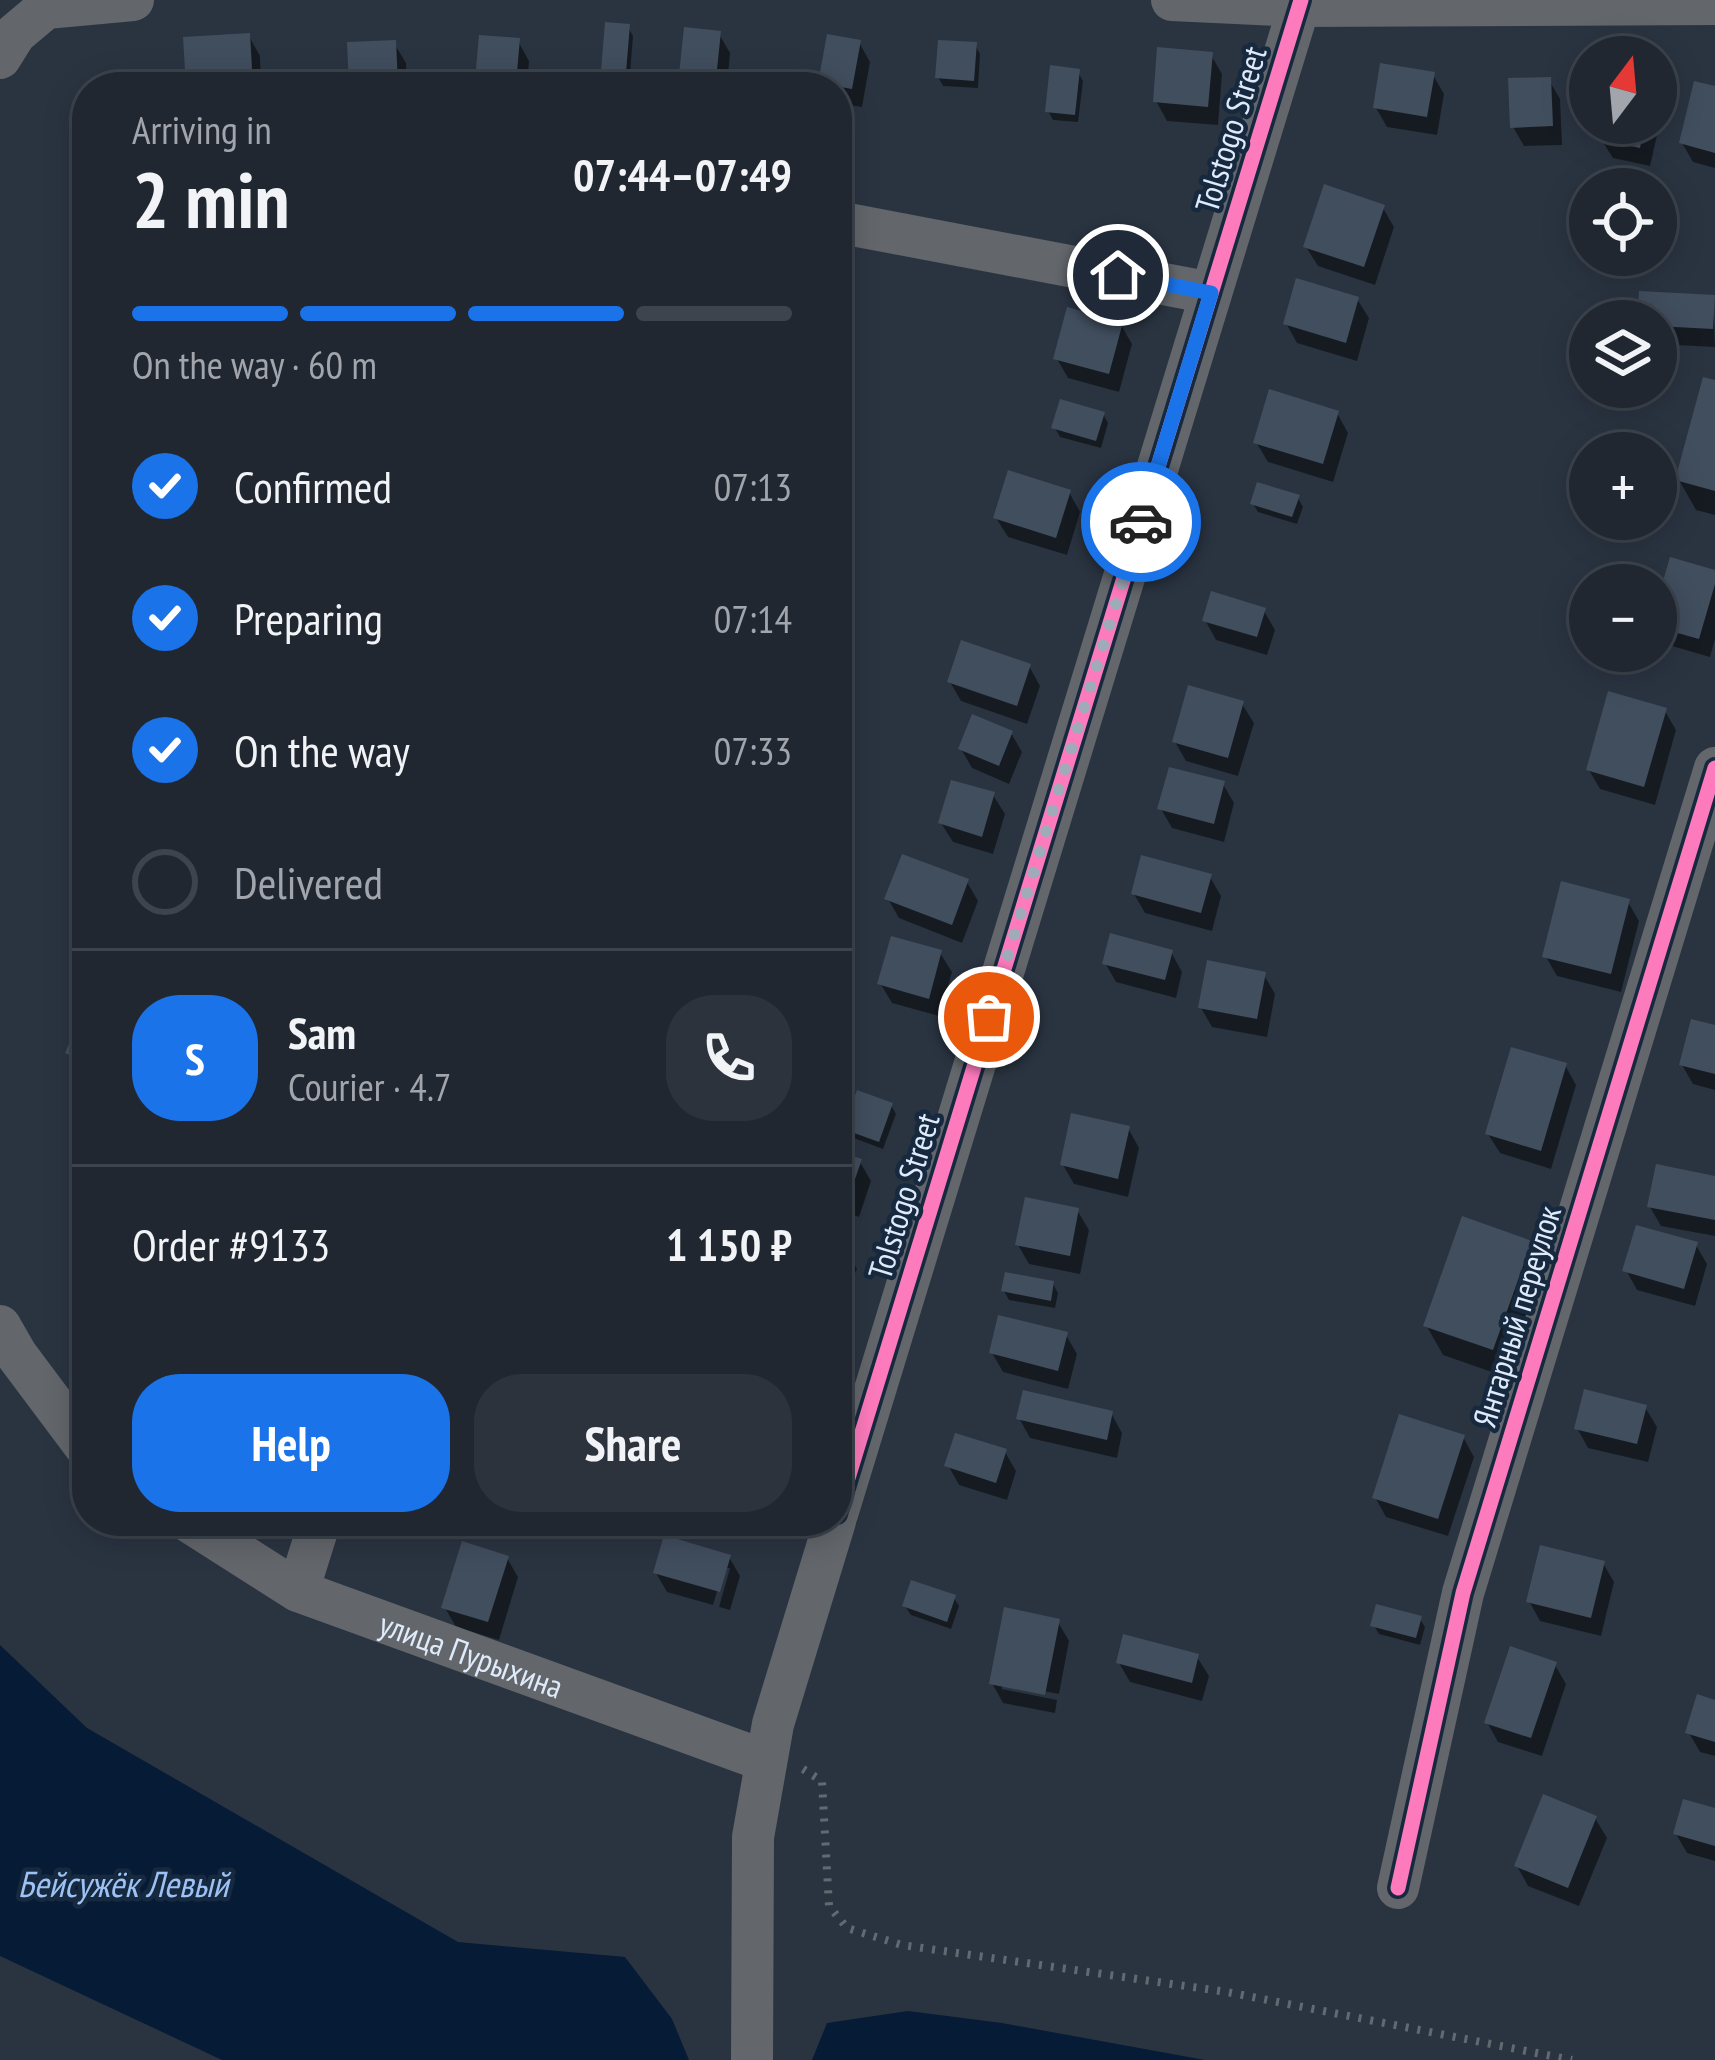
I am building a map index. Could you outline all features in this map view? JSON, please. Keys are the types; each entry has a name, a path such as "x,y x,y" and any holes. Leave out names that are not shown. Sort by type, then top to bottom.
{"street":[{"path":"0,58 15,34 46,8 133,0"},
{"path":"1172,0 1715,4"},
{"name":"Tolstogo Street","path":"852,1466 1300,3"},
{"path":"852,225 1211,293"},
{"name":"Янтарный переулок","path":"1398,1888 1463,1593 1715,768"},
{"path":"0,1326 72,1429"},
{"name":"улица Пурыхина","path":"212,1536 298,1591 766,1762"},
{"path":"298,1591 315,1536"},
{"name":"Tolstogo Street","path":"752,2060 753,1837 773,1724 830,1536"}],"path":[{"path":"766,1762 798,1766 822,1781 829,1906 847,1928 902,1945 1227,1992 1573,2060"}],"water":[{"name":"Бейсужёк Левый","path":"0,1645 87,1728 458,1942 625,1957 672,2019 689,2060 222,2060 0,1956"},
{"path":"908,2011 1205,2060 812,2060 827,2023"}],"building":[{"path":"605,22 630,24 626,72 601,72"},
{"path":"684,27 721,31 717,72 679,72"},
{"path":"250,33 252,72 185,72 183,37"},
{"path":"827,34 861,40 852,89 852,72 820,72"},
{"path":"479,35 520,38 517,72 476,72"},
{"path":"396,40 397,72 348,72 347,42"},
{"path":"938,40 977,42 974,81 935,78"},
{"path":"1157,47 1213,52 1208,107 1153,102"},
{"path":"1380,63 1435,72 1427,117 1373,108"},
{"path":"1050,65 1080,69 1075,115 1045,112"},
{"path":"1551,77 1553,126 1510,128 1508,78"},
{"path":"1694,81 1715,86 1715,153 1679,143"},
{"path":"1324,184 1385,205 1364,267 1303,247"},
{"path":"1296,278 1359,297 1346,343 1283,324"},
{"path":"1639,291 1715,295 1713,329 1677,327 1677,300 1638,300"},
{"path":"1067,307 1123,322 1109,374 1053,359"},
{"path":"1703,377 1715,380 1715,491 1677,481"},
{"path":"1269,389 1339,411 1323,464 1253,443"},
{"path":"1060,399 1105,412 1096,441 1051,428"},
{"path":"1008,470 1071,490 1056,538 993,518"},
{"path":"1257,482 1300,495 1292,517 1250,504"},
{"path":"1670,557 1715,570 1699,639 1677,633 1677,564 1668,564"},
{"path":"1211,591 1266,608 1257,637 1202,621"},
{"path":"961,640 1031,664 1017,706 947,682"},
{"path":"1188,685 1244,701 1228,758 1172,742"},
{"path":"1608,691 1667,708 1644,787 1586,770"},
{"path":"972,714 1013,731 999,766 958,749"},
{"path":"1169,767 1225,781 1214,824 1157,809"},
{"path":"951,780 995,792 982,837 938,823"},
{"path":"902,854 969,879 952,925 884,899"},
{"path":"1141,855 1212,874 1201,913 1131,894"},
{"path":"1561,881 1630,899 1611,974 1542,957"},
{"path":"1110,933 1173,950 1165,980 1102,964"},
{"path":"891,936 942,950 929,999 877,984"},
{"path":"1207,960 1266,972 1257,1019 1198,1008"},
{"path":"1691,1019 1715,1025 1715,1074 1679,1065"},
{"path":"1511,1047 1567,1063 1541,1151 1485,1134"},
{"path":"857,1090 893,1103 879,1142 852,1132"},
{"path":"1071,1113 1130,1126 1118,1179 1060,1165"},
{"path":"852,1156 862,1159 852,1188"},
{"path":"1656,1164 1715,1176 1715,1220 1647,1207"},
{"path":"1025,1197 1079,1208 1070,1256 1015,1245"},
{"path":"1462,1216 1532,1241 1493,1350 1423,1326"},
{"path":"1636,1225 1698,1242 1684,1289 1622,1271"},
{"path":"1005,1272 1054,1281 1051,1301 1001,1291"},
{"path":"998,1315 1068,1332 1058,1371 989,1353"},
{"path":"1584,1389 1647,1405 1637,1444 1574,1429"},
{"path":"1023,1390 1113,1411 1107,1440 1016,1419"},
{"path":"1399,1414 1465,1435 1438,1519 1372,1498"},
{"path":"955,1433 1007,1449 996,1483 944,1466"},
{"path":"664,1536 731,1555 720,1592 653,1573"},
{"path":"462,1541 509,1556 488,1622 441,1608"},
{"path":"1540,1545 1605,1561 1591,1618 1526,1602"},
{"path":"911,1580 956,1595 947,1622 902,1606"},
{"path":"1376,1604 1422,1616 1416,1638 1370,1626"},
{"path":"1004,1607 1060,1619 1045,1695 989,1684"},
{"path":"1123,1634 1199,1654 1192,1683 1116,1663"},
{"path":"1510,1646 1557,1662 1531,1738 1484,1723"},
{"path":"1697,1694 1715,1700 1715,1742 1685,1733"},
{"path":"1543,1794 1597,1816 1568,1888 1514,1866"},
{"path":"1683,1799 1715,1808 1715,1846 1673,1834"}],"cycle path":[{"path":"852,1465 1301,0"},
{"path":"1398,1888 1463,1593 1715,768"}],"way so far":[{"path":"989,1017 1141,522"}],"route":[{"path":"1118,275 1211,293 1141,522"}]}
